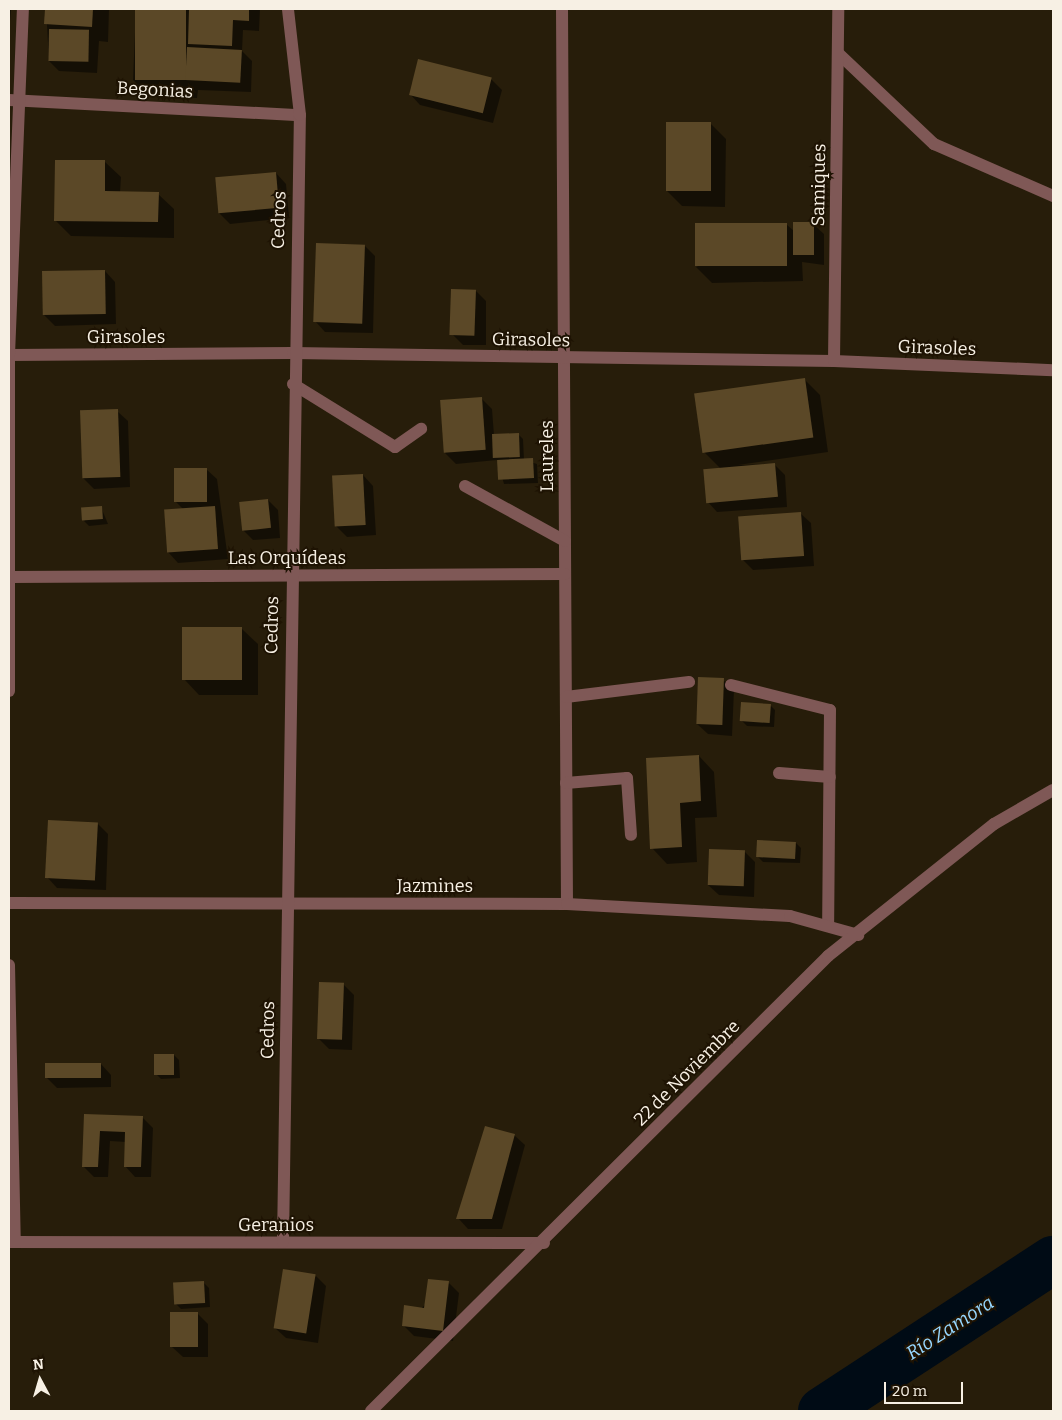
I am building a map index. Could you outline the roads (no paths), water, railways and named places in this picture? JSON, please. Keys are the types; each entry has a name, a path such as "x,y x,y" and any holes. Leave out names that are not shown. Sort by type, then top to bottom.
{"street":[{"path":"9,691 9,355 14,100 23,9"},
{"name":"Cedros","path":"283,1242 293,354 300,115 288,9"},
{"name":"Laureles","path":"562,9 567,904"},
{"name":"Samiques","path":"834,361 839,54 838,9"},
{"path":"839,54 934,144 1053,196"},
{"name":"Begonias","path":"14,100 300,115"},
{"name":"Girasoles","path":"9,355 293,354 834,361 1053,370"},
{"path":"293,384 395,447 421,429"},
{"path":"466,486 565,541"},
{"name":"Las Orquídeas","path":"9,577 565,574"},
{"path":"566,697 689,682"},
{"path":"731,685 830,710 828,926"},
{"path":"779,773 830,777"},
{"path":"566,782 627,778 631,835"},
{"name":"22 de Noviembre","path":"371,1411 544,1243 828,956 858,935 994,824 1053,790"},
{"name":"Jazmines","path":"9,903 567,904 790,916 858,935"},
{"path":"9,965 12,1242"},
{"name":"Geranios","path":"12,1242 544,1243"}],"waterway":[{"name":"Río Zamora","path":"822,1411 1053,1260"}]}
